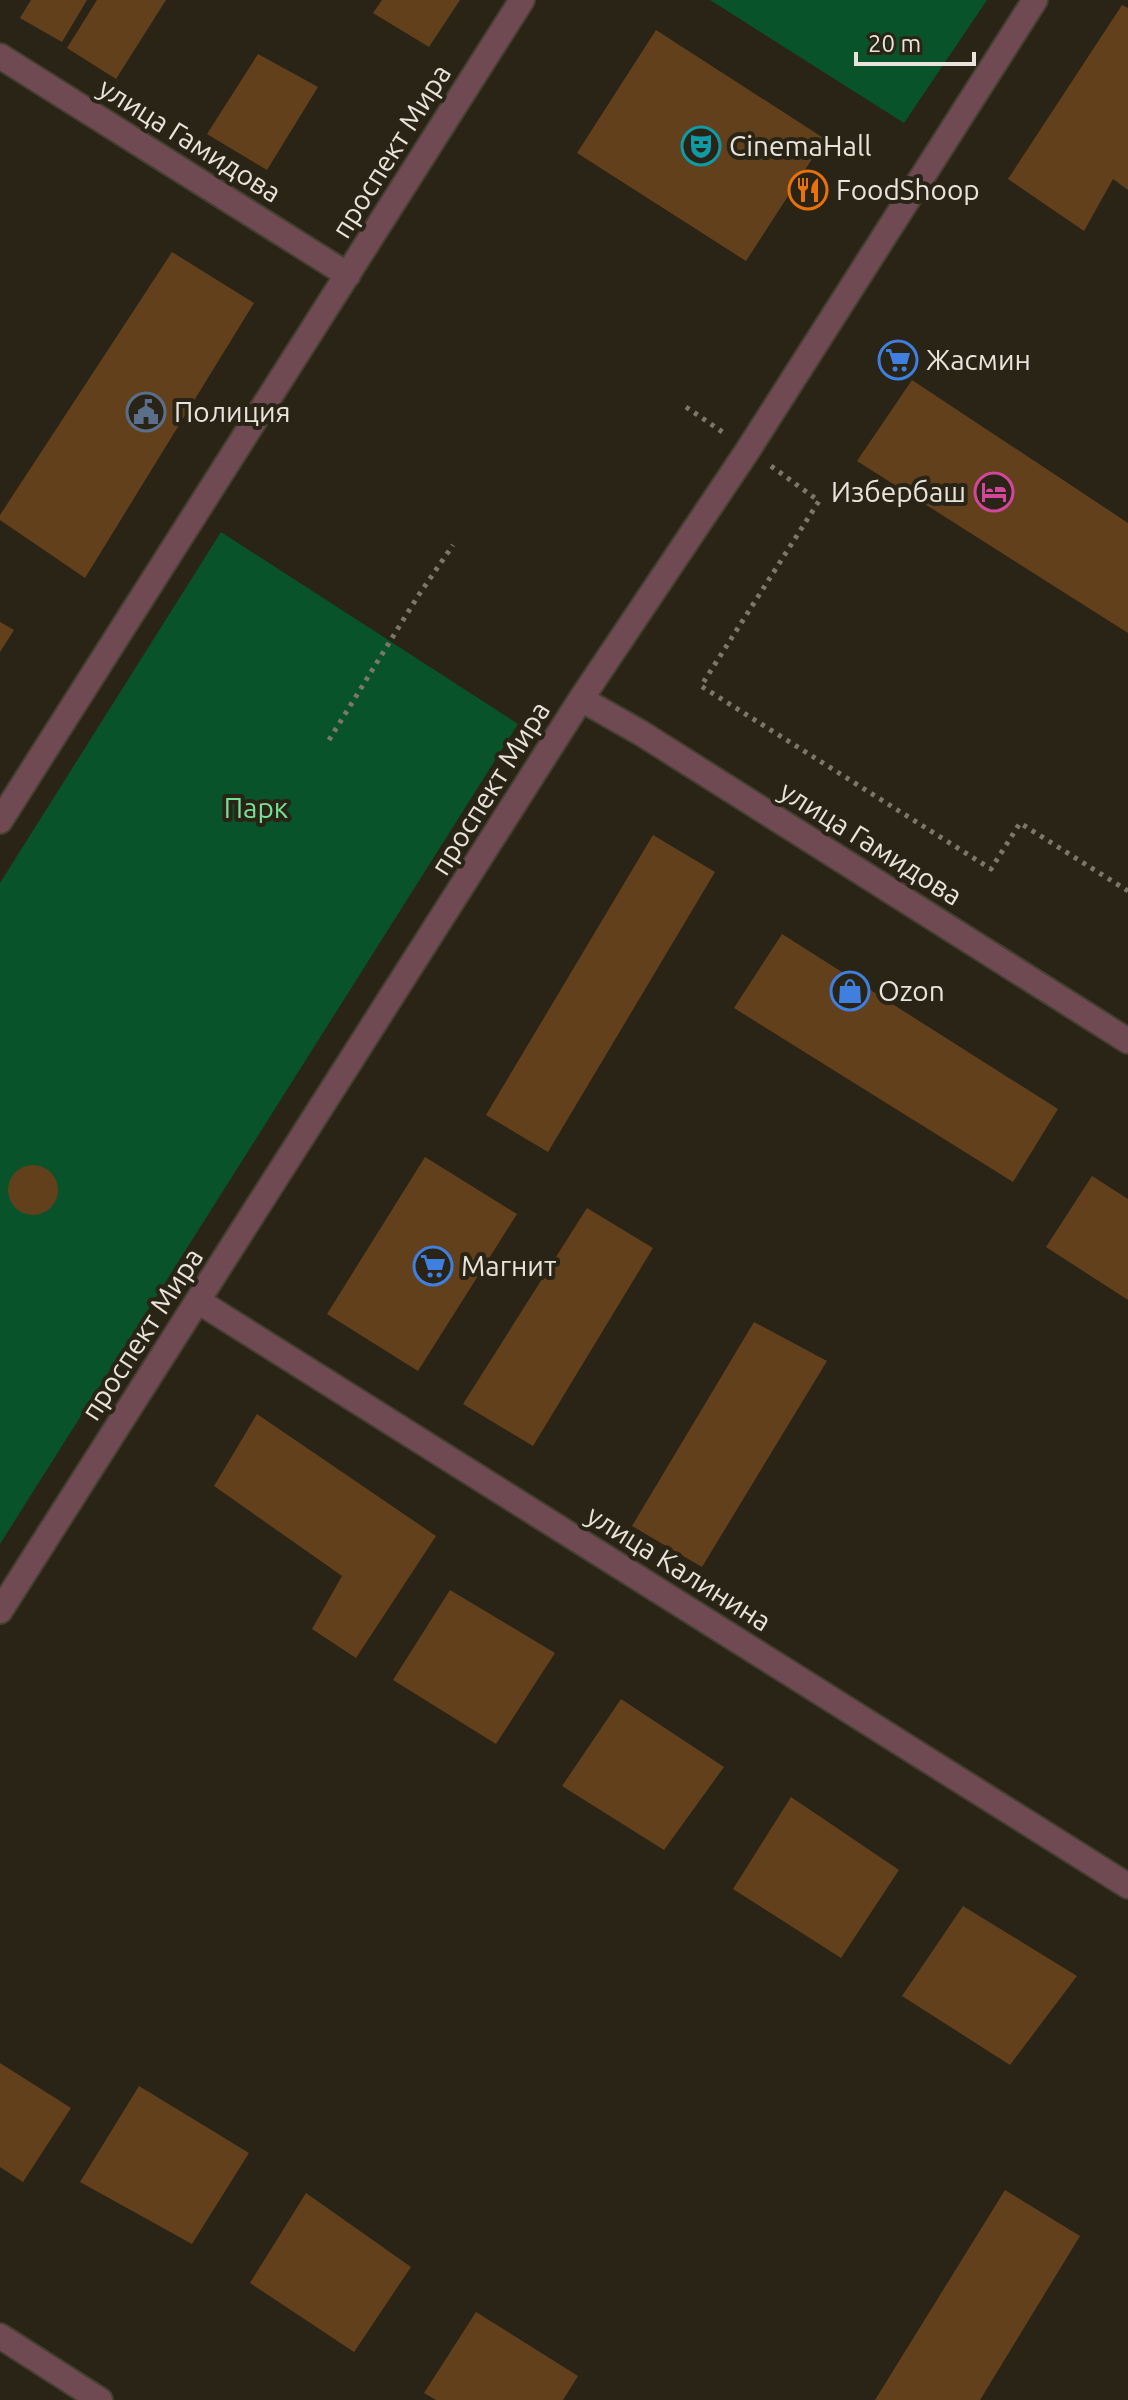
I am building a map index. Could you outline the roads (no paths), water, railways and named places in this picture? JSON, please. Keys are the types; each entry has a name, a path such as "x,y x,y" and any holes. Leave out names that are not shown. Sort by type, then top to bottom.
{"street":[{"name":"проспект Мира","path":"0,821 522,0"},
{"name":"проспект Мира","path":"0,1611 581,699 748,450 1035,0"},
{"name":"улица Гамидова","path":"0,56 348,275"},
{"name":"улица Гамидова","path":"581,699 641,733 1128,1041"},
{"name":"улица Калинина","path":"198,1301 1128,1886"},
{"path":"0,2336 100,2400"}],"place":[{"name":"CinemaHall","path":"701,146"},
{"name":"FoodShoop","path":"808,190"},
{"name":"Жасмин","path":"898,360"},
{"name":"Полиция","path":"146,412"},
{"name":"Избербаш","path":"994,492"},
{"name":"Ozon","path":"850,991"},
{"name":"Магнит","path":"433,1266"}],"park label":[{"name":"Парк","path":"256,808"}]}
